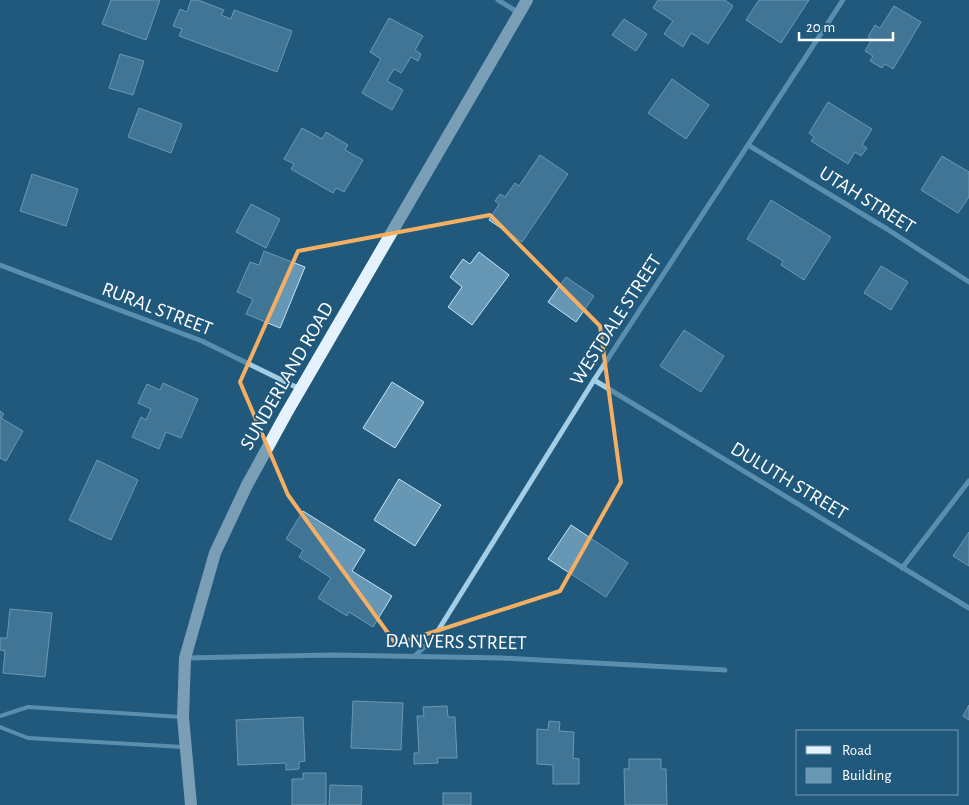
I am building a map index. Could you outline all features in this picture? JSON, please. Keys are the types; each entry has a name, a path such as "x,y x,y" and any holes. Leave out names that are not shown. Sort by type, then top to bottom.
{"main road":[{"name":"SUNDERLAND ROAD","path":"191,805 184,747 183,717 186,658 197,610 215,552 247,485 301,389 527,0"}],"street":[{"path":"498,0 519,13"},
{"name":"WESTDALE STREET","path":"415,656 434,637 594,380 843,0"},
{"name":"UTAH STREET","path":"748,145 887,229 969,282"},
{"name":"RURAL STREET","path":"0,265 202,341 301,389"},
{"name":"DULUTH STREET","path":"594,380 969,608"},
{"path":"902,568 969,481"},
{"name":"DANVERS STREET","path":"186,658 415,656 562,659 725,670"}],"lane":[{"path":"0,716 28,707 183,717"},
{"path":"0,727 28,738 184,747"}],"highlighted area":[{"path":"490,215 600,326 621,482 560,591 396,644 288,495 240,382 298,251"}],"building":[{"path":"111,0 160,0 146,40 102,24"},
{"path":"191,0 198,0 224,10 221,15 231,19 234,10 292,31 277,72 179,36 182,29 173,26 180,9 187,12"},
{"path":"658,0 725,0 733,6 708,44 691,33 683,47 664,34 673,21 653,8"},
{"path":"759,0 809,0 781,43 746,20"},
{"path":"894,6 921,22 893,69 885,64 882,68 870,61 873,56 865,51 872,39 868,37 875,25 880,28"},
{"path":"389,18 423,36 415,50 421,54 418,61 411,57 401,73 394,69 387,81 403,90 392,110 362,93 381,59 370,52"},
{"path":"624,19 647,34 636,51 612,35"},
{"path":"120,54 144,61 133,95 109,88"},
{"path":"672,79 709,105 686,139 648,113"},
{"path":"828,102 872,129 862,145 867,148 861,156 855,152 848,164 811,141 814,137 809,133"},
{"path":"139,108 182,124 171,153 128,137"},
{"path":"302,128 322,139 326,132 348,145 345,150 363,160 344,192 336,188 333,193 291,169 294,164 284,159"},
{"path":"540,155 568,174 522,242 489,220 499,204 495,201 500,194 505,197 515,183 519,186"},
{"path":"942,156 969,172 969,197 958,213 921,190"},
{"path":"32,174 78,189 66,226 20,211"},
{"path":"771,200 831,237 804,280 781,265 783,261 747,239"},
{"path":"251,204 280,219 266,248 236,232"},
{"path":"264,251 305,267 280,328 246,314 253,299 237,292 250,262 259,265"},
{"path":"479,252 509,275 472,325 448,307 462,287 450,277 463,259 470,264"},
{"path":"881,266 908,282 891,310 864,293"},
{"path":"566,277 594,296 576,322 548,302"},
{"path":"684,330 724,356 701,392 660,366"},
{"path":"392,382 424,402 395,448 363,428"},
{"path":"163,383 198,399 181,438 166,432 159,449 132,437 141,417 146,420 151,409 138,403 147,384 160,390"},
{"path":"0,411 4,414 1,418 23,431 6,461 0,458"},
{"path":"97,460 138,480 111,540 69,520"},
{"path":"399,479 441,505 415,546 374,520"},
{"path":"303,511 365,550 352,571 392,596 373,627 349,612 347,616 318,598 331,578 299,557 303,550 286,539"},
{"path":"571,525 628,563 606,597 548,559"},
{"path":"969,532 969,566 953,556"},
{"path":"10,609 52,613 45,677 3,673 5,651 0,650 0,638 7,638"},
{"path":"353,701 403,703 401,750 351,748"},
{"path":"969,705 969,720 963,716"},
{"path":"447,706 448,717 455,717 457,758 437,758 438,763 414,764 414,753 419,753 417,716 424,716 423,707"},
{"path":"303,717 305,761 299,762 299,769 286,770 286,763 238,765 236,720"},
{"path":"549,721 560,722 559,731 574,732 573,758 579,759 579,784 553,784 553,765 537,764 537,729 548,730"},
{"path":"629,759 661,759 661,769 666,769 667,805 625,805 624,769 629,769"},
{"path":"303,773 326,773 326,805 292,805 292,779 303,779"},
{"path":"330,785 362,786 361,805 329,805"},
{"path":"443,793 471,793 471,805 443,805"}]}
